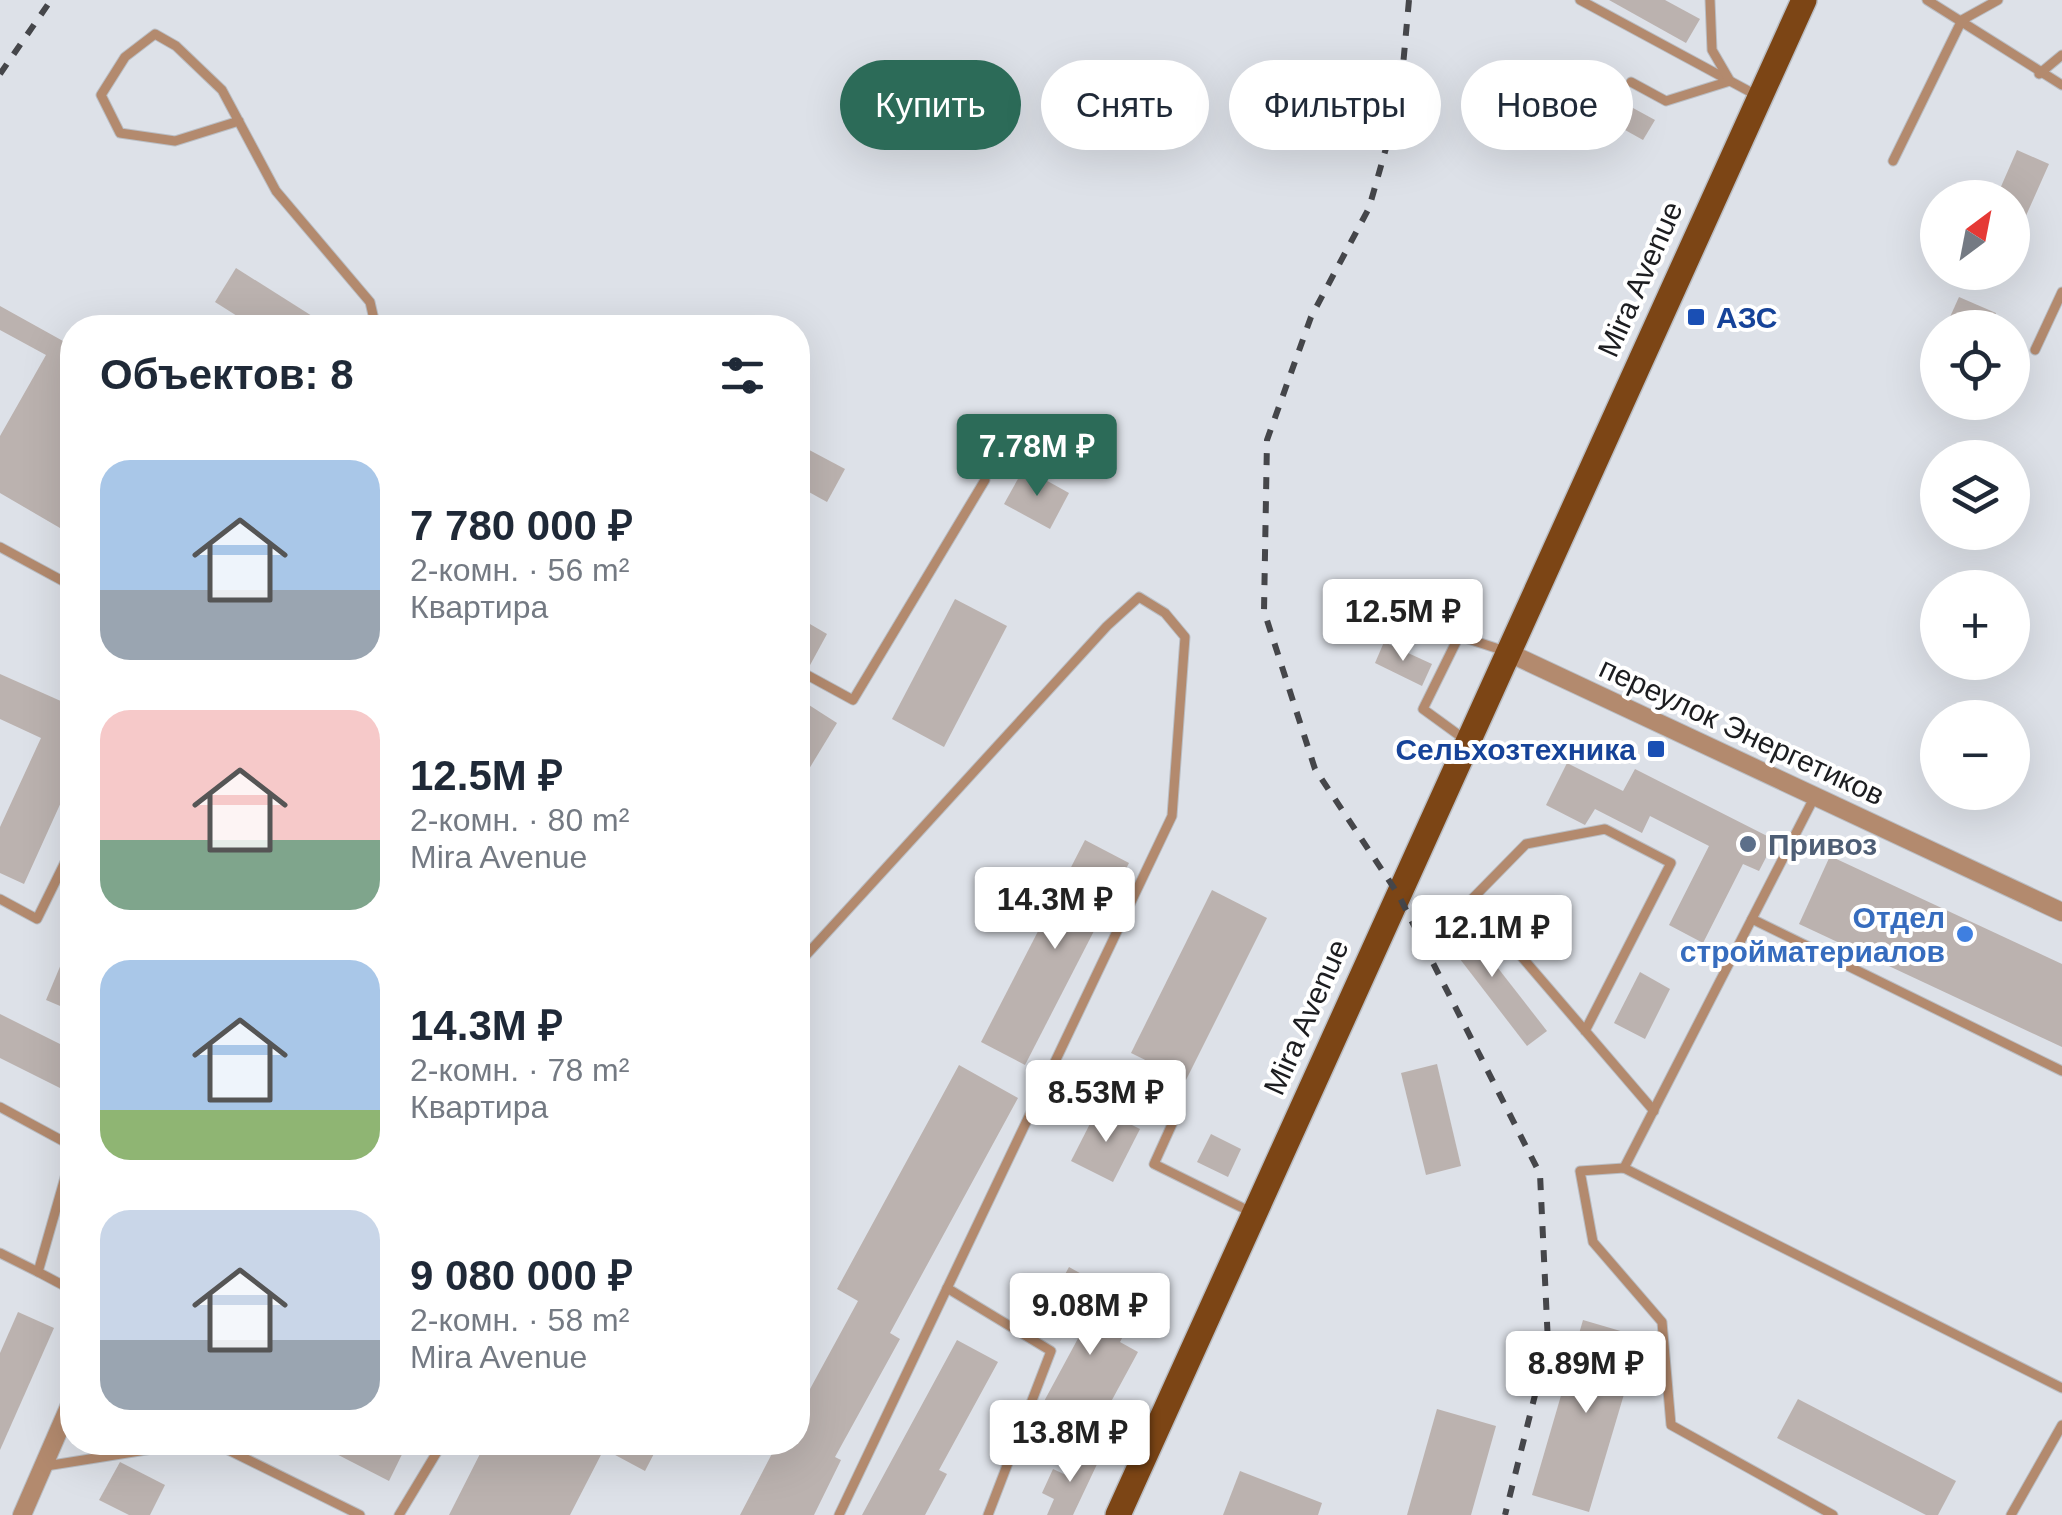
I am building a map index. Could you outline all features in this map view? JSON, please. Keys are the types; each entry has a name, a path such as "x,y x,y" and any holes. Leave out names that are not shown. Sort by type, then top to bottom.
{"main road":[{"name":"Mira Avenue","path":"1118,1515 1804,0"}],"street":[{"name":"переулок Энергетиков","path":"1507,652 2062,912"},
{"path":"22,1515 60,1427"}],"lane":[{"path":"1580,0 1759,96"},
{"path":"1710,0 1712,50 1730,81"},
{"path":"1926,0 2062,85"},
{"path":"1893,160 1962,20 1998,0"},
{"path":"239,121 175,141 120,134 101,95 124,57 155,34 176,46 222,90 239,121 276,191 370,302 373,315"},
{"path":"2039,74 2062,55"},
{"path":"1633,83 1666,101 1730,81"},
{"path":"2035,350 2062,292"},
{"path":"810,677 853,700 985,480"},
{"path":"0,547 60,580"},
{"path":"810,951 1107,626 1139,597 1165,613 1184,637 1172,816 839,1515"},
{"path":"1467,741 1422,709 1459,636 1507,652"},
{"path":"1624,1168 1815,796"},
{"path":"1585,1031 1671,863 1605,829 1526,844 1472,899 1585,1031 1654,1111"},
{"path":"0,899 37,919 60,872"},
{"path":"1752,918 2062,1072"},
{"path":"0,1108 60,1142"},
{"path":"1178,1111 1154,1164 1254,1214"},
{"path":"1833,1515 1671,1426 1662,1322 1593,1242 1580,1171 1624,1168 2062,1388"},
{"path":"38,1272 60,1192"},
{"path":"0,1253 60,1284"},
{"path":"948,1288 1050,1351 988,1515"},
{"path":"2011,1515 2062,1426"},
{"path":"43,1466 113,1455"},
{"path":"238,1455 360,1515"},
{"path":"399,1515 436,1455"}],"building":[{"path":"1609,0 1665,0 1700,19 1686,43"},
{"path":"1633,108 1655,120 1643,140 1633,134"},
{"path":"2017,150 2049,164 2030,207 2030,180 2004,180"},
{"path":"236,268 310,315 236,315 215,302"},
{"path":"1959,297 1989,310 1953,310"},
{"path":"0,306 60,339 60,528 0,493 0,436 46,355 0,330"},
{"path":"810,450 845,469 827,502 810,493"},
{"path":"1024,468 1069,493 1050,529 1004,504"},
{"path":"955,599 1007,626 944,747 892,719"},
{"path":"810,624 827,634 810,665"},
{"path":"1384,642 1432,664 1422,686 1375,663"},
{"path":"0,674 60,701 60,804 24,884 0,873 0,827 41,738 0,719"},
{"path":"810,706 837,723 810,767"},
{"path":"1567,763 1623,791 1635,769 1775,840 1759,871 1743,864 1703,943 1669,925 1709,846 1650,816 1642,833 1595,809 1585,825 1546,805"},
{"path":"1085,840 1129,863 1025,1065 981,1042"},
{"path":"1830,856 2062,964 2062,1047 1799,924"},
{"path":"1212,890 1267,918 1186,1080 1131,1053"},
{"path":"1455,913 1547,1031 1527,1046 1436,928"},
{"path":"60,967 60,1006 46,1000"},
{"path":"1640,972 1670,989 1645,1039 1614,1023"},
{"path":"0,1014 60,1044 60,1088 0,1058"},
{"path":"1437,1064 1461,1166 1426,1175 1401,1073"},
{"path":"959,1065 1018,1098 890,1333 900,1339 835,1457 841,1460 814,1515 740,1515 771,1455 810,1455 810,1389 858,1301 837,1289"},
{"path":"1098,1108 1140,1129 1113,1182 1071,1161"},
{"path":"1211,1134 1241,1149 1228,1177 1197,1162"},
{"path":"1069,1267 1139,1306 1120,1342 1138,1352 1087,1446 1035,1418 1088,1320 1051,1300"},
{"path":"18,1312 54,1328 0,1450 0,1353"},
{"path":"1583,1320 1641,1337 1589,1512 1532,1495"},
{"path":"957,1340 998,1362 939,1470 947,1474 925,1515 862,1515"},
{"path":"1798,1399 1956,1481 1938,1515 1926,1515 1777,1438"},
{"path":"1437,1409 1496,1426 1471,1515 1407,1515"},
{"path":"1077,1450 1099,1460 1073,1515 1047,1515 1054,1499 1042,1493 1053,1469 1066,1475"},
{"path":"338,1455 402,1455 389,1481"},
{"path":"479,1455 601,1455 570,1515 449,1515"},
{"path":"615,1455 653,1455 645,1471"},
{"path":"120,1462 165,1485 150,1515 129,1515 99,1500"},
{"path":"1240,1471 1322,1503 1318,1515 1223,1515"}],"railway":[{"path":"0,74 51,0"},
{"path":"1409,0 1400,99 1369,208 1311,317 1267,440 1264,611 1315,769 1398,894 1540,1174 1548,1343 1505,1515"}],"place":[{"name":"АЗС","path":"1696,317"},
{"name":"Сельхозтехника","path":"1656,749"},
{"name":"Привоз","path":"1748,844"},
{"name":"Отдел стройматериалов","path":"1965,934"}]}
